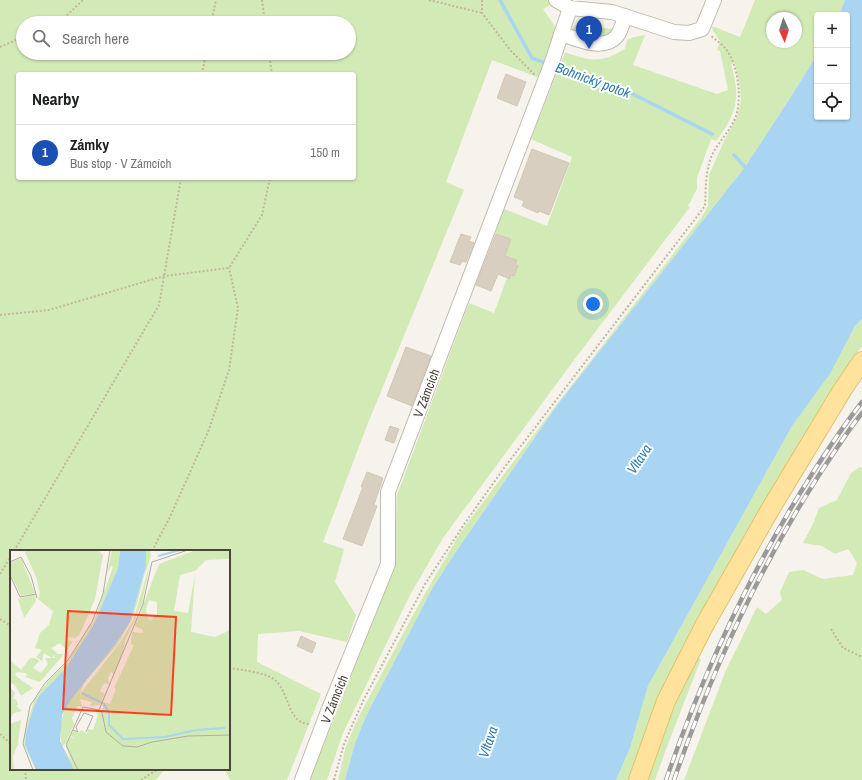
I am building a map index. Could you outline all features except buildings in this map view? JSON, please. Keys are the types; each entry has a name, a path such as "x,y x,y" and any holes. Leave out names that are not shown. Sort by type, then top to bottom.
{"main road":[{"path":"638,780 666,701 704,626 771,508 842,388 862,361"}],"street":[{"path":"556,0 570,8 618,9 674,32 689,34 702,29 714,0"},
{"name":"V Zámcích","path":"302,780 388,564 388,492 544,84 570,8"},
{"path":"561,34 596,44 608,43 617,36 618,9"}],"path":[{"path":"66,16 83,0"},
{"path":"213,16 216,0"},
{"path":"262,0 264,16"},
{"path":"430,0 482,13"},
{"path":"482,0 482,13 511,51 544,84"},
{"path":"334,780 344,744 363,701 425,584 465,523 504,468 705,206 707,173 712,155 734,122 740,100 739,86 735,69 726,48 702,29"},
{"path":"0,47 16,40"},
{"path":"202,72 205,60"},
{"path":"270,60 272,72"},
{"path":"15,550 159,305 181,180"},
{"path":"153,550 170,517 208,432 229,370 238,308 229,268 262,215 270,180"},
{"path":"0,315 49,310 164,276 229,268"},
{"path":"0,574 10,558"},
{"path":"0,619 10,625"},
{"path":"831,629 844,648 862,657"},
{"path":"230,668 262,674 276,681 282,689 292,713 303,724 323,726"},
{"path":"0,734 10,743"},
{"path":"25,770 26,780"},
{"path":"141,780 156,770"}],"green space":[{"path":"0,0 561,0 543,9 557,29 540,78 492,60 446,182 464,190 366,428 323,542 344,549 335,582 356,615 347,642 299,631 258,634 257,662 321,694 287,780 230,780 225,770 230,770 230,550 10,550 10,770 164,770 156,780 0,780"},
{"path":"755,0 845,0 840,12 814,12 814,60 745,167 558,404 455,553 432,589 366,716 355,743 345,780 338,780 346,746 358,718 419,604 460,533 554,408 701,218 708,206 709,175 725,139 737,117 741,101 735,63 731,64 736,86 733,113 729,122 716,141 711,139 697,178 697,189 688,206 690,207 571,364 443,538 410,595 343,733 327,780 310,780 394,568 397,495 469,303 494,313 507,278 510,279 518,266 515,265 517,260 505,256 511,239 495,233 504,209 547,226 572,157 531,139 565,52 590,59 600,59 613,56 625,49 627,40 645,35 633,65 717,94 728,90 720,51 717,50 720,41 713,31 712,26 740,37"},
{"path":"578,25 612,29 613,31 612,34 596,39 572,30 572,28"},
{"path":"862,319 862,346 835,384 763,503 696,622 651,715 632,780 616,780 630,748 648,686 792,426 830,374 855,326"},
{"path":"860,467 862,468 862,780 684,780 726,670 757,607 766,614 782,600 780,592 789,572 803,570 823,579 853,575 857,563 848,549 835,554 822,546 803,543 819,508 837,500 851,473"},
{"path":"694,656 701,659 655,780 646,780 663,727"}],"water":[{"name":"Vltava","path":"845,0 862,0 862,319 855,326 830,374 792,426 648,686 630,748 616,780 345,780 355,743 366,716 432,589 455,553 558,404 745,167 814,60 814,120 850,120 850,12 840,12"}],"waterway":[{"name":"Bohnický potok","path":"500,0 532,58 548,64"},
{"name":"Bohnický potok","path":"553,66 621,88 712,134"},
{"name":"Bohnický potok","path":"734,155 745,167 748,168"}],"railway":[{"path":"666,780 680,740 712,661 749,585 769,547 812,474 836,437 862,402"},
{"path":"674,780 688,740 720,662 756,585 819,475 850,428 862,413"}],"place":[{"name":"Zámky","path":"589,49"}]}
